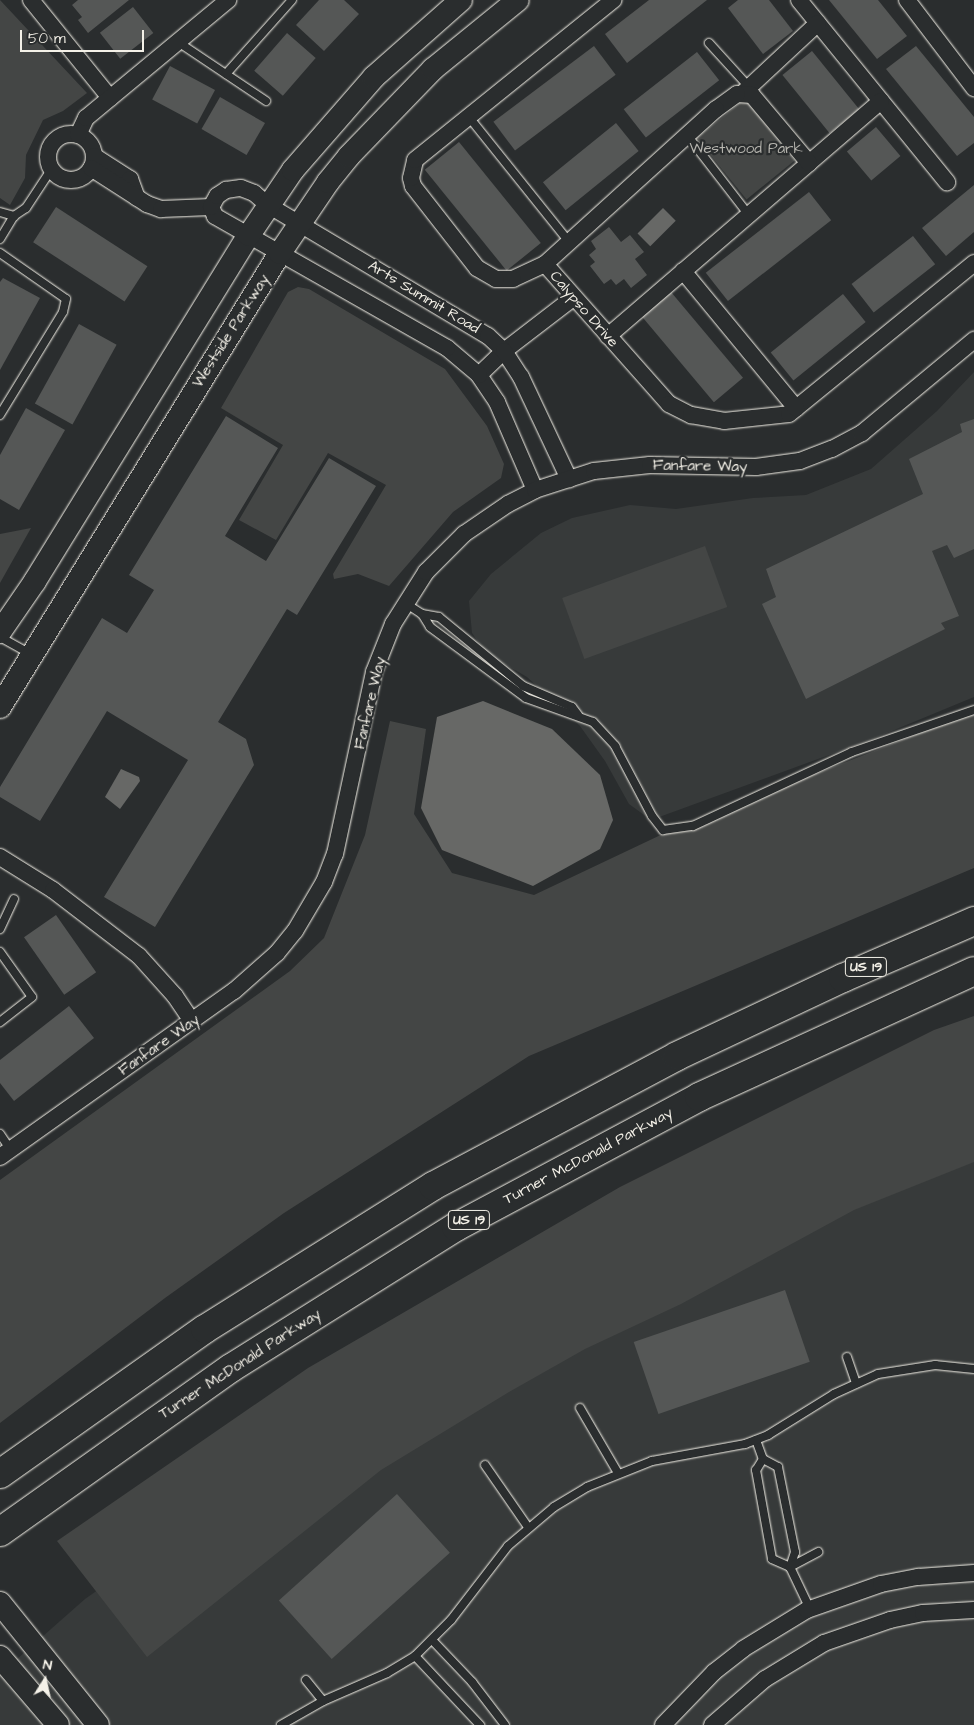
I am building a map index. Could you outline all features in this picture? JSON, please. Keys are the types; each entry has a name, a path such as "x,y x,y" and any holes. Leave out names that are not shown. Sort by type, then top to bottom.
{"highway":[{"name":"US 19","path":"0,1474 205,1328 458,1172 677,1056 843,978 974,921"},
{"name":"Turner McDonald Parkway","path":"0,1532 223,1374 456,1227 699,1097 974,971"}],"main road":[{"path":"0,632 35,580 268,205 312,146 364,88 392,59 462,0"},
{"name":"Westside Parkway","path":"0,707 280,253 349,156 433,69 518,0"},
{"path":"0,1602 98,1725"},
{"path":"0,1657 58,1725"}],"street":[{"path":"31,0 110,98"},
{"path":"78,135 86,118 228,0"},
{"name":"Calypso Drive","path":"613,0 415,160 411,178 413,186 465,255 489,276 513,279 545,264 654,390 669,404 691,415 724,421 789,414 974,263"},
{"path":"799,0 946,182"},
{"path":"907,0 974,88"},
{"path":"545,264 716,109 746,89 818,23"},
{"path":"746,89 809,162"},
{"path":"608,336 881,101"},
{"path":"93,162 75,180 60,178 51,170 47,160 51,144 63,135 78,135 90,144 93,162 137,198 161,210 211,206"},
{"path":"211,206 217,196 226,190 241,188 254,193 268,205"},
{"name":"Arts Summit Road","path":"268,205 472,325 504,351 520,377 569,479"},
{"path":"211,206 215,216 447,348 479,375 497,402 534,490"},
{"path":"683,271 796,408"},
{"path":"479,375 504,351 574,297"},
{"name":"Fanfare Way","path":"5,1153 192,1021 257,973 277,953 311,907 324,882 340,835 374,672 404,603 426,572 464,534 500,509 534,490 569,479 621,467 756,467 800,461 862,433 974,340"},
{"path":"0,857 53,890 139,956 175,996 192,1021"},
{"path":"663,1725 708,1678 743,1649 810,1609 881,1584 918,1577 974,1573"},
{"path":"712,1725 765,1678 824,1643 890,1620 924,1614 974,1610"}],"lane":[{"path":"226,74 292,0"},
{"path":"178,42 266,101"},
{"path":"709,43 746,89"},
{"path":"469,117 569,242"},
{"path":"687,135 748,214"},
{"path":"0,239 14,216 26,208 51,170"},
{"path":"0,212 14,216"},
{"path":"0,253 66,299 62,312 0,415"},
{"path":"404,603 422,614 438,617 523,686 572,707 578,715"},
{"path":"422,614 430,627 526,698 548,708 578,715 593,722 615,746 652,816 663,830 693,826 852,752 974,710"},
{"path":"0,637 32,655"},
{"path":"0,929 14,899"},
{"path":"0,952 32,998 0,1022"},
{"path":"0,1134 5,1153"},
{"path":"847,1357 856,1383"},
{"path":"281,1725 322,1701 379,1676 415,1656 433,1641 508,1546 528,1528 587,1487 652,1460 756,1440 856,1383 907,1368 935,1365 974,1369"},
{"path":"580,1408 618,1473"},
{"path":"756,1440 763,1459 778,1467 795,1552 790,1567"},
{"path":"763,1459 756,1470 772,1559 790,1567 810,1609"},
{"path":"486,1465 528,1528"},
{"path":"790,1567 818,1552"},
{"path":"433,1641 472,1682 505,1725"},
{"path":"415,1656 480,1725"},
{"path":"306,1680 322,1701"}],"shaded area":[{"path":"663,208 676,221 650,246 638,233"},
{"path":"974,372 974,697 870,740 651,820 629,804 605,761 580,726 527,677 486,653 472,633 469,601 491,574 541,533 572,518 630,505 676,509 753,498 806,495 871,469 937,411"},
{"path":"483,701 552,729 600,775 613,820 600,849 533,886 442,850 421,808 437,717"},
{"path":"121,769 139,777 140,781 120,809 105,797"},
{"path":"974,1070 974,1725 0,1725 0,1674 85,1599 539,1281"}],"green space":[{"path":"0,0 87,93 63,111 43,120 26,155 25,178 10,205 0,198"},
{"name":"Westwood Park","path":"745,99 795,160 747,199 697,138"},
{"path":"298,287 309,289 445,369 487,426 504,464 501,478 453,512 389,586 358,574 334,579 333,574 386,485 328,453 276,540 239,520 283,445 221,408 288,292"},
{"path":"31,528 0,583 0,534"},
{"path":"705,546 727,607 584,659 562,598"},
{"path":"974,712 974,868 529,1056 284,1213 165,1298 0,1423 0,1180 290,971 324,938 365,835 390,721 426,729 414,814 452,873 534,895 667,832"},
{"path":"974,1016 974,1162 854,1210 681,1304 585,1349 509,1392 381,1470 147,1657 57,1541 308,1368 620,1187 934,1030"}],"building":[{"path":"78,0 129,0 88,33 78,20 82,17 72,5"},
{"path":"319,0 344,0 359,14 324,51 296,25"},
{"path":"649,0 707,0 627,63 605,34"},
{"path":"738,0 769,0 793,31 763,54 728,8"},
{"path":"829,0 878,0 907,36 877,59"},
{"path":"133,7 153,33 120,59 100,33"},
{"path":"287,33 316,58 283,96 254,71"},
{"path":"594,46 616,75 515,151 493,122"},
{"path":"916,46 974,117 974,143 957,156 886,69"},
{"path":"812,51 859,109 830,133 782,75"},
{"path":"697,52 719,80 646,138 624,109"},
{"path":"170,66 215,90 197,123 152,100"},
{"path":"220,97 265,123 247,155 202,129"},
{"path":"616,123 639,151 566,210 543,182"},
{"path":"876,127 900,156 871,181 847,151"},
{"path":"459,142 541,243 507,271 425,170"},
{"path":"974,185 974,232 946,256 922,228"},
{"path":"809,192 831,220 728,301 706,273"},
{"path":"56,207 147,266 125,302 33,242"},
{"path":"609,227 621,242 630,235 644,252 635,259 647,275 631,288 624,279 616,285 611,279 604,284 590,266 595,262 589,255 596,249 591,241"},
{"path":"913,236 935,264 874,312 852,284"},
{"path":"3,278 40,298 0,370 0,282"},
{"path":"671,292 743,378 714,402 642,316"},
{"path":"843,294 866,322 793,381 771,353"},
{"path":"79,324 117,345 72,424 35,404"},
{"path":"26,408 65,430 19,510 0,499 0,455"},
{"path":"226,416 278,448 225,536 266,561 329,458 376,486 297,615 287,609 218,722 246,739 254,765 155,927 104,897 188,760 107,711 40,821 0,797 0,787 102,618 127,633 154,590 129,575"},
{"path":"974,419 974,549 954,558 947,545 932,551 959,616 941,623 945,629 806,699 762,604 776,597 766,569 923,494 909,459 962,432 960,424"},
{"path":"56,915 96,972 64,995 24,937"},
{"path":"69,1006 94,1038 14,1101 0,1083 0,1060"},
{"path":"785,1290 810,1362 658,1414 634,1342"},
{"path":"397,1494 450,1553 332,1659 279,1600"}]}
